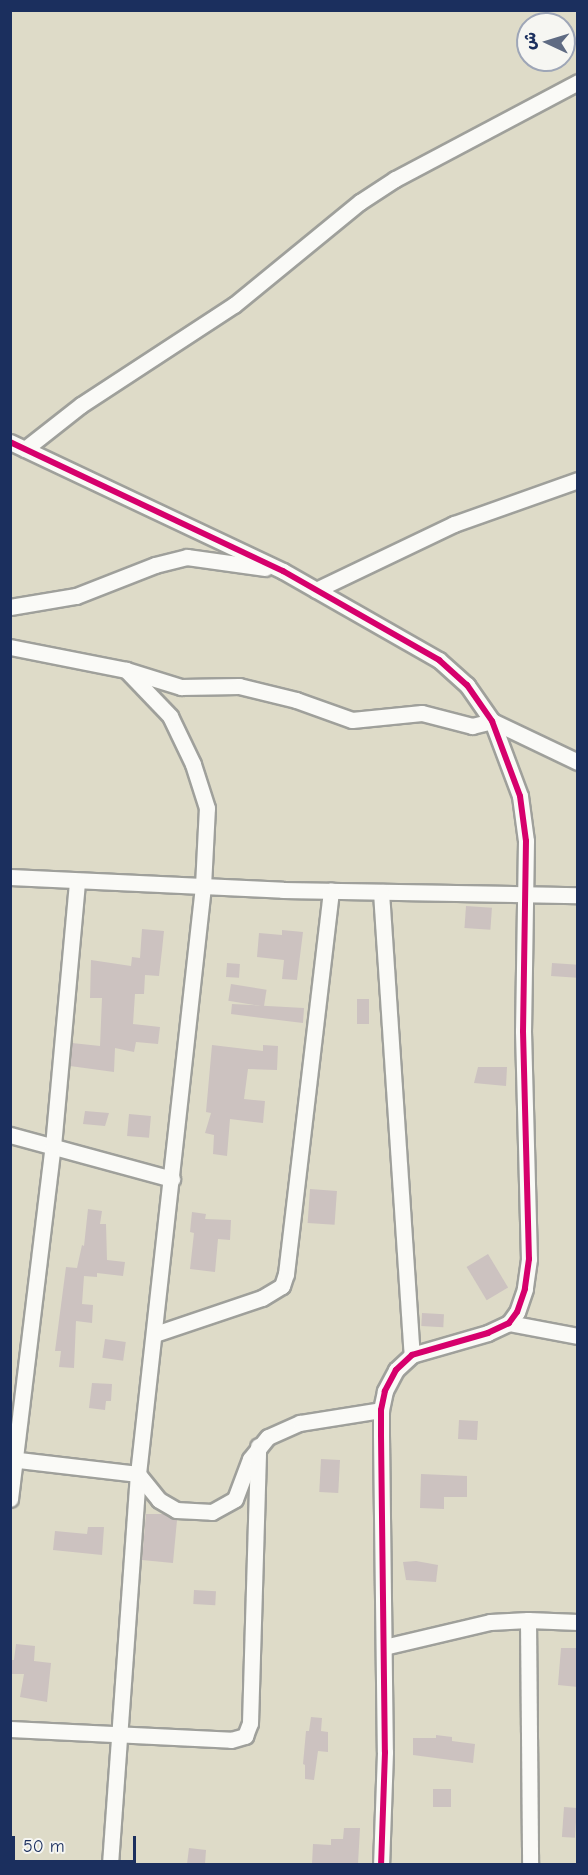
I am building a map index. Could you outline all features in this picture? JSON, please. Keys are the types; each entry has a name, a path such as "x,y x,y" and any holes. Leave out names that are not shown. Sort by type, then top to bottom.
{"street":[{"path":"25,449 81,405 234,305 360,202 395,179 578,82"},
{"path":"10,442 283,571 439,660 467,685 492,721 520,796 526,841 524,1031 529,1259 525,1289 517,1312 509,1323 488,1333 412,1355 396,1370 385,1391 381,1410 385,1752 381,1864"},
{"path":"316,590 453,524 578,480"},
{"path":"10,607 76,596 155,565 187,557 283,571"},
{"path":"10,646 126,670 181,687 238,686 296,700 352,720 422,713 472,726 492,721 578,762"},
{"path":"110,1864 138,1474 204,886 207,808 194,765 170,716 126,670"},
{"path":"10,877 331,891 578,895"},
{"path":"10,1499 13,1459 53,1146 77,881"},
{"path":"155,1334 273,1293 282,1286 286,1274 331,891"},
{"path":"381,892 412,1355"},
{"path":"10,1135 172,1179"},
{"path":"509,1323 578,1336"},
{"path":"13,1459 138,1474 159,1500 176,1510 212,1512 235,1499 250,1459 258,1446 268,1437 300,1423 381,1410"},
{"path":"10,1729 231,1740 244,1736 248,1730 258,1446"},
{"path":"384,1647 490,1622 528,1620 578,1622"},
{"path":"528,1620 530,1864"}],"building":[{"path":"466,906 492,908 490,930 464,928"},
{"path":"142,929 164,931 159,976 145,975 144,994 135,994 133,1024 160,1027 158,1044 136,1042 134,1052 115,1048 114,1072 70,1066 72,1043 100,1046 102,998 90,998 91,960 131,966 132,957 140,958"},
{"path":"282,930 303,932 297,980 282,979 284,960 257,957 259,933 282,935"},
{"path":"227,963 240,964 239,978 226,977"},
{"path":"552,963 578,965 577,978 551,976"},
{"path":"231,984 267,990 264,1006 228,1001"},
{"path":"357,999 369,999 369,1024 357,1024"},
{"path":"232,1004 304,1008 303,1023 231,1014"},
{"path":"212,1045 263,1051 263,1045 278,1046 277,1070 248,1069 244,1099 265,1101 263,1123 230,1119 227,1156 213,1154 214,1135 205,1133 211,1113 206,1112"},
{"path":"478,1067 507,1067 506,1086 474,1083"},
{"path":"85,1111 109,1113 105,1126 83,1124"},
{"path":"129,1114 151,1116 149,1138 127,1136"},
{"path":"310,1189 337,1191 335,1225 308,1223"},
{"path":"88,1209 102,1211 100,1224 106,1224 107,1260 125,1262 123,1276 97,1273 97,1277 84,1276 82,1304 93,1305 92,1323 76,1321 74,1368 59,1367 61,1351 55,1351 66,1267 77,1268 82,1245 84,1246"},
{"path":"192,1212 206,1214 205,1219 231,1220 230,1240 218,1239 215,1272 190,1269 194,1233 190,1232"},
{"path":"488,1254 508,1287 487,1300 467,1267"},
{"path":"422,1313 444,1314 443,1327 421,1326"},
{"path":"105,1339 126,1342 123,1361 102,1358"},
{"path":"92,1383 112,1384 111,1401 106,1401 105,1410 89,1408"},
{"path":"459,1420 478,1421 477,1440 458,1439"},
{"path":"321,1459 340,1460 338,1493 319,1492"},
{"path":"421,1474 467,1476 467,1497 444,1497 444,1509 420,1508"},
{"path":"146,1514 164,1514 177,1520 173,1563 142,1560"},
{"path":"88,1527 104,1527 102,1555 53,1550 55,1531 87,1534"},
{"path":"416,1561 438,1565 436,1582 406,1580 403,1562"},
{"path":"194,1590 216,1591 215,1605 193,1604"},
{"path":"16,1644 35,1646 34,1661 51,1663 47,1702 20,1697 24,1674 10,1674 10,1660 14,1660"},
{"path":"561,1648 578,1648 578,1687 558,1685"},
{"path":"311,1717 322,1718 321,1731 328,1732 328,1752 318,1751 314,1780 305,1779 305,1765 303,1764 306,1731 309,1731"},
{"path":"436,1735 452,1737 452,1741 475,1744 473,1763 413,1755 413,1738 436,1738"},
{"path":"433,1789 451,1789 451,1807 433,1807"},
{"path":"564,1807 577,1808 575,1838 562,1837"},
{"path":"344,1828 360,1828 358,1864 312,1864 313,1844 331,1845 331,1839 343,1839"},
{"path":"189,1848 206,1850 205,1864 187,1864"}],"cycle path":[{"path":"10,442 283,571 439,660 467,685 492,721 520,796 526,841 523,1031 529,1259 525,1289 517,1312 509,1323 488,1333 412,1355 396,1370 385,1391 381,1410 385,1752 381,1864"}]}
